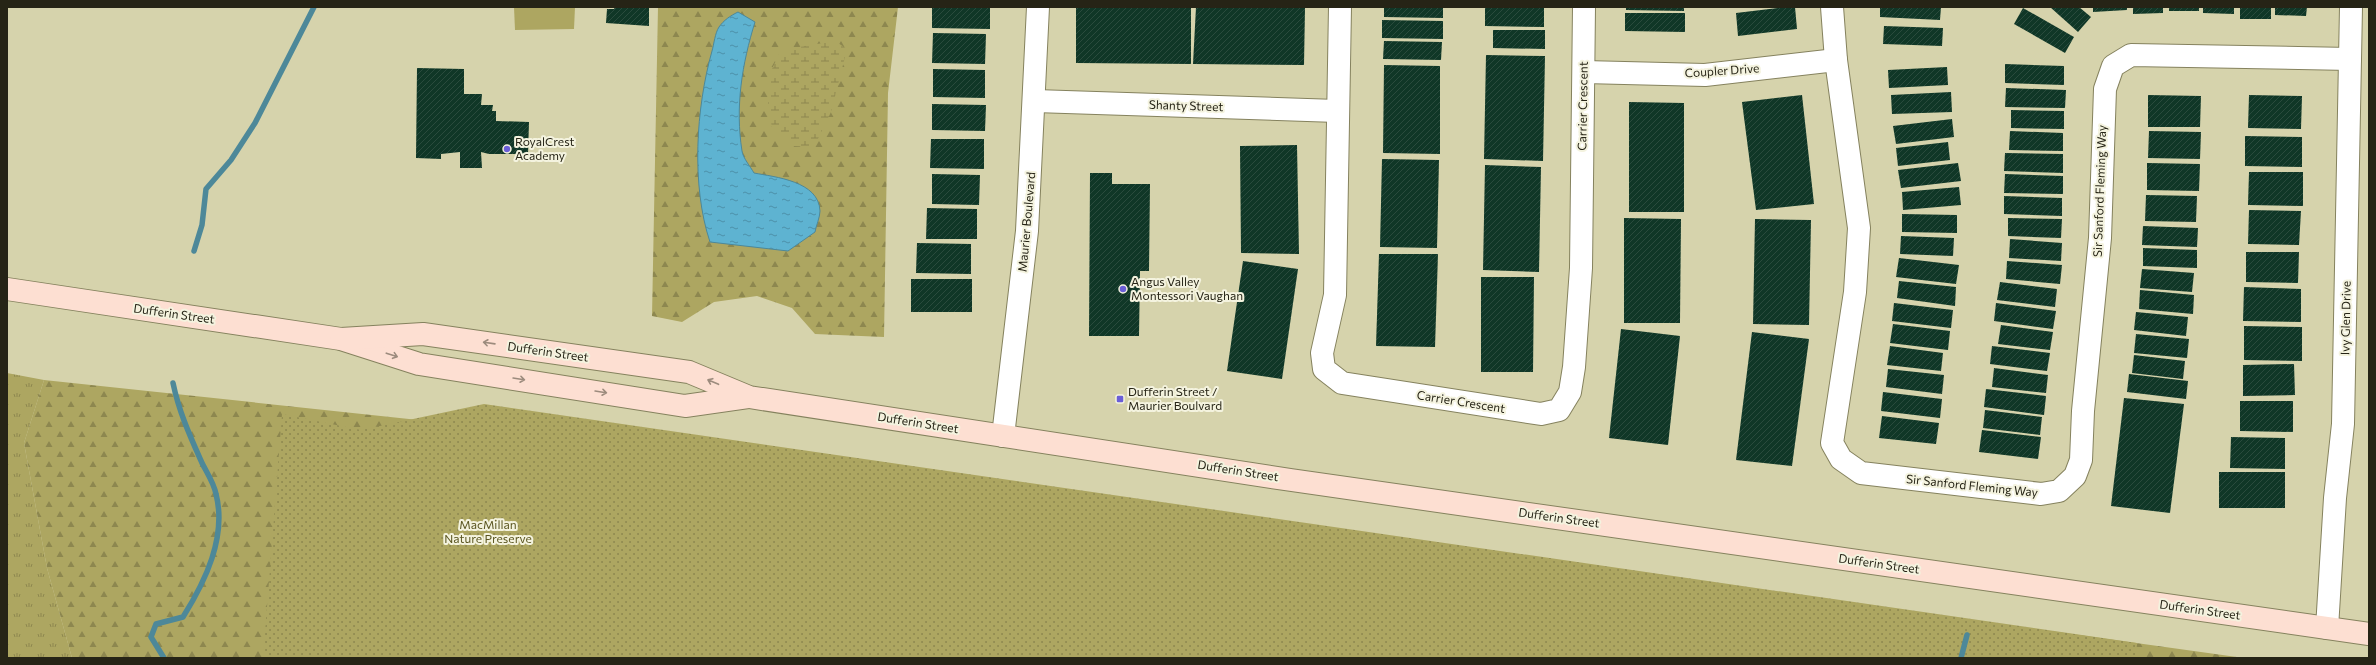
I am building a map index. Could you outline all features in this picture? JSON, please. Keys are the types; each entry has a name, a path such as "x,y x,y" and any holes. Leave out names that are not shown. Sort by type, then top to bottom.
{"main road":[{"name":"Dufferin Street","path":"7,289 341,339 419,364 685,406 749,397"},
{"name":"Dufferin Street","path":"341,339 423,334 690,372 749,397 1299,481 2369,634"}],"street":[{"name":"Maurier Boulevard","path":"1003,436 1028,231 1038,7"},
{"name":"Carrier Crescent","path":"1340,7 1335,295 1322,353 1324,370 1342,383 1541,414 1559,410 1570,392 1574,367 1581,268 1584,7"},
{"name":"Sir Sanford Fleming Way","path":"1832,7 1836,60 1859,228 1855,292 1832,443 1841,459 1861,473 2041,494 2059,491 2075,476 2081,460 2083,412 2100,238 2102,121 2105,89 2113,66 2131,55 2350,59"},
{"name":"Ivy Glen Drive","path":"2327,628 2335,498 2344,417 2351,7"},
{"name":"Coupler Drive","path":"1584,72 1705,75 1836,60"},
{"name":"Shanty Street","path":"1035,101 1337,111"}],"green space":[{"path":"514,7 575,7 574,29 515,30"},
{"path":"658,7 898,7 888,93 884,337 815,334 792,308 757,296 714,302 682,322 652,316"},
{"path":"835,41 847,49 831,112 814,147 791,146 772,128 768,103 771,71 781,50"},
{"path":"7,373 44,380 24,443 47,568 72,658 7,658"},
{"name":"MacMillan Nature Preserve","path":"44,380 682,448 765,453 2244,658 72,658 47,568 24,443"},
{"name":"MacMillan Nature Preserve","path":"484,404 2137,643 2136,658 263,658 282,414 361,430"}],"water":[{"path":"738,12 755,22 746,54 741,86 739,118 742,151 744,156 754,173 773,176 794,182 812,193 818,201 820,211 815,232 788,251 710,242 704,220 698,172 699,121 702,97 718,29 725,20"}],"building":[{"path":"615,7 649,7 649,26 606,23 607,9 614,9"},
{"path":"932,7 990,7 990,29 932,28"},
{"path":"1076,7 1191,7 1191,64 1076,63"},
{"path":"1196,7 1305,8 1304,65 1193,64"},
{"path":"1384,7 1443,7 1443,18 1384,17"},
{"path":"1626,7 1684,7 1684,11 1626,10"},
{"path":"1795,7 1797,29 1738,36 1736,13"},
{"path":"1880,7 1941,7 1940,20 1880,17"},
{"path":"2050,7 2079,7 2091,17 2078,32"},
{"path":"2093,7 2127,7 2127,10 2093,12"},
{"path":"2133,7 2163,7 2163,13 2133,14"},
{"path":"2169,7 2199,7 2199,11 2169,11"},
{"path":"2203,7 2234,7 2234,14 2203,13"},
{"path":"2240,7 2271,7 2271,19 2240,19"},
{"path":"2275,7 2307,7 2306,16 2275,15"},
{"path":"1485,8 1544,8 1544,27 1485,26"},
{"path":"2023,8 2074,37 2065,53 2014,24"},
{"path":"1625,13 1685,13 1685,32 1625,31"},
{"path":"1382,20 1443,21 1443,39 1382,38"},
{"path":"1884,26 1943,28 1942,46 1883,44"},
{"path":"1493,30 1545,30 1545,49 1493,48"},
{"path":"933,33 986,34 985,64 932,63"},
{"path":"1384,41 1442,42 1441,60 1383,59"},
{"path":"1486,55 1545,56 1543,161 1484,159"},
{"path":"2005,64 2064,66 2064,85 2005,83"},
{"path":"1384,65 1440,66 1440,154 1383,153"},
{"path":"1947,67 1948,85 1889,88 1888,70"},
{"path":"417,68 464,69 464,94 482,94 481,105 493,105 492,111 496,111 496,121 529,122 528,154 489,154 481,152 482,168 460,168 460,152 441,154 441,159 416,158"},
{"path":"933,69 985,70 985,98 933,97"},
{"path":"2006,88 2066,90 2065,108 2005,107"},
{"path":"1951,92 1952,112 1892,114 1891,95"},
{"path":"1802,95 1814,204 1756,210 1742,102"},
{"path":"2148,95 2201,96 2200,127 2148,127"},
{"path":"2249,95 2302,96 2301,129 2248,128"},
{"path":"1629,102 1684,103 1684,212 1629,212"},
{"path":"932,104 986,105 985,131 932,130"},
{"path":"2011,110 2064,111 2064,129 2011,128"},
{"path":"1952,119 1954,137 1896,144 1893,126"},
{"path":"2010,131 2063,133 2063,151 2009,150"},
{"path":"2149,131 2201,132 2200,159 2148,158"},
{"path":"2245,136 2302,137 2302,167 2245,166"},
{"path":"931,139 984,139 984,169 930,168"},
{"path":"1948,142 1950,160 1898,166 1896,148"},
{"path":"1297,145 1299,254 1241,253 1240,146"},
{"path":"2005,153 2063,154 2063,173 2004,171"},
{"path":"1382,159 1439,160 1437,248 1380,247"},
{"path":"1958,163 1961,181 1901,188 1898,170"},
{"path":"2147,163 2200,164 2199,191 2147,190"},
{"path":"1485,165 1541,167 1539,272 1483,270"},
{"path":"2249,172 2303,172 2303,206 2248,205"},
{"path":"1090,173 1112,173 1112,184 1150,184 1149,271 1140,271 1139,336 1089,336"},
{"path":"932,174 980,175 979,205 932,204"},
{"path":"2005,174 2063,176 2063,194 2004,193"},
{"path":"1959,187 1961,205 1903,210 1902,192"},
{"path":"2146,195 2197,196 2196,222 2145,221"},
{"path":"2004,196 2062,198 2062,216 2004,214"},
{"path":"927,208 977,209 977,239 926,239"},
{"path":"2249,210 2301,211 2299,245 2248,244"},
{"path":"1902,214 1957,215 1957,233 1902,232"},
{"path":"1624,218 1681,219 1680,323 1624,323"},
{"path":"2008,218 2062,219 2061,238 2008,236"},
{"path":"1755,219 1811,220 1809,325 1753,324"},
{"path":"2143,226 2198,228 2197,247 2142,245"},
{"path":"1901,236 1954,238 1953,256 1900,254"},
{"path":"2010,239 2062,243 2061,261 2009,258"},
{"path":"917,243 971,244 971,274 916,273"},
{"path":"2143,248 2197,250 2197,268 2143,266"},
{"path":"2246,252 2299,252 2298,283 2246,282"},
{"path":"1379,254 1438,254 1435,347 1376,346"},
{"path":"1899,258 1959,265 1956,284 1896,277"},
{"path":"1243,261 1298,269 1282,379 1227,371"},
{"path":"2007,261 2062,265 2060,284 2006,279"},
{"path":"2142,269 2194,273 2192,292 2140,288"},
{"path":"1481,277 1534,277 1533,372 1481,372"},
{"path":"911,279 972,279 972,312 911,312"},
{"path":"1899,281 1956,287 1955,306 1897,298"},
{"path":"2000,282 2057,289 2055,307 1997,300"},
{"path":"2244,287 2301,289 2301,322 2243,321"},
{"path":"2140,290 2194,295 2193,314 2139,309"},
{"path":"1894,303 1953,310 1951,328 1892,321"},
{"path":"1996,303 2056,311 2053,329 1994,321"},
{"path":"2136,312 2188,317 2186,336 2134,330"},
{"path":"1893,324 1950,331 1948,350 1890,343"},
{"path":"2001,325 2053,332 2050,350 1998,344"},
{"path":"2244,326 2302,327 2302,361 2244,360"},
{"path":"1621,329 1680,336 1668,445 1609,438"},
{"path":"1752,332 1809,339 1792,466 1736,460"},
{"path":"2136,334 2189,339 2187,358 2134,353"},
{"path":"1890,346 1943,353 1941,371 1887,365"},
{"path":"1992,346 2050,353 2047,371 1990,364"},
{"path":"2134,355 2185,361 2183,379 2132,373"},
{"path":"2294,364 2295,395 2243,396 2243,365"},
{"path":"1994,368 2048,375 2046,393 1992,387"},
{"path":"1888,369 1944,375 1942,394 1886,387"},
{"path":"2129,374 2188,381 2186,399 2127,392"},
{"path":"1986,389 2046,396 2044,415 1984,407"},
{"path":"1883,392 1942,399 1940,418 1881,411"},
{"path":"2124,398 2184,404 2170,513 2111,506"},
{"path":"2240,401 2293,401 2293,432 2240,431"},
{"path":"1985,410 2042,417 2040,435 1983,428"},
{"path":"1882,416 1939,423 1936,444 1879,438"},
{"path":"1982,430 2041,437 2038,459 1979,452"},
{"path":"2231,437 2285,438 2285,469 2230,468"},
{"path":"2219,472 2285,472 2285,508 2219,508"}],"waterway":[{"path":"194,251 202,225 206,189 231,160 255,123 314,7"},
{"path":"164,658 151,637 156,624 183,617 206,574 212,558 219,526 219,510 215,490 185,424 173,383"},
{"path":"1961,658 1967,635"}],"place":[{"name":"RoyalCrest Academy","path":"507,149"},
{"name":"Angus Valley Montessori Vaughan","path":"1123,289"},
{"name":"Dufferin Street / Maurier Boulvard","path":"1120,399"}]}
